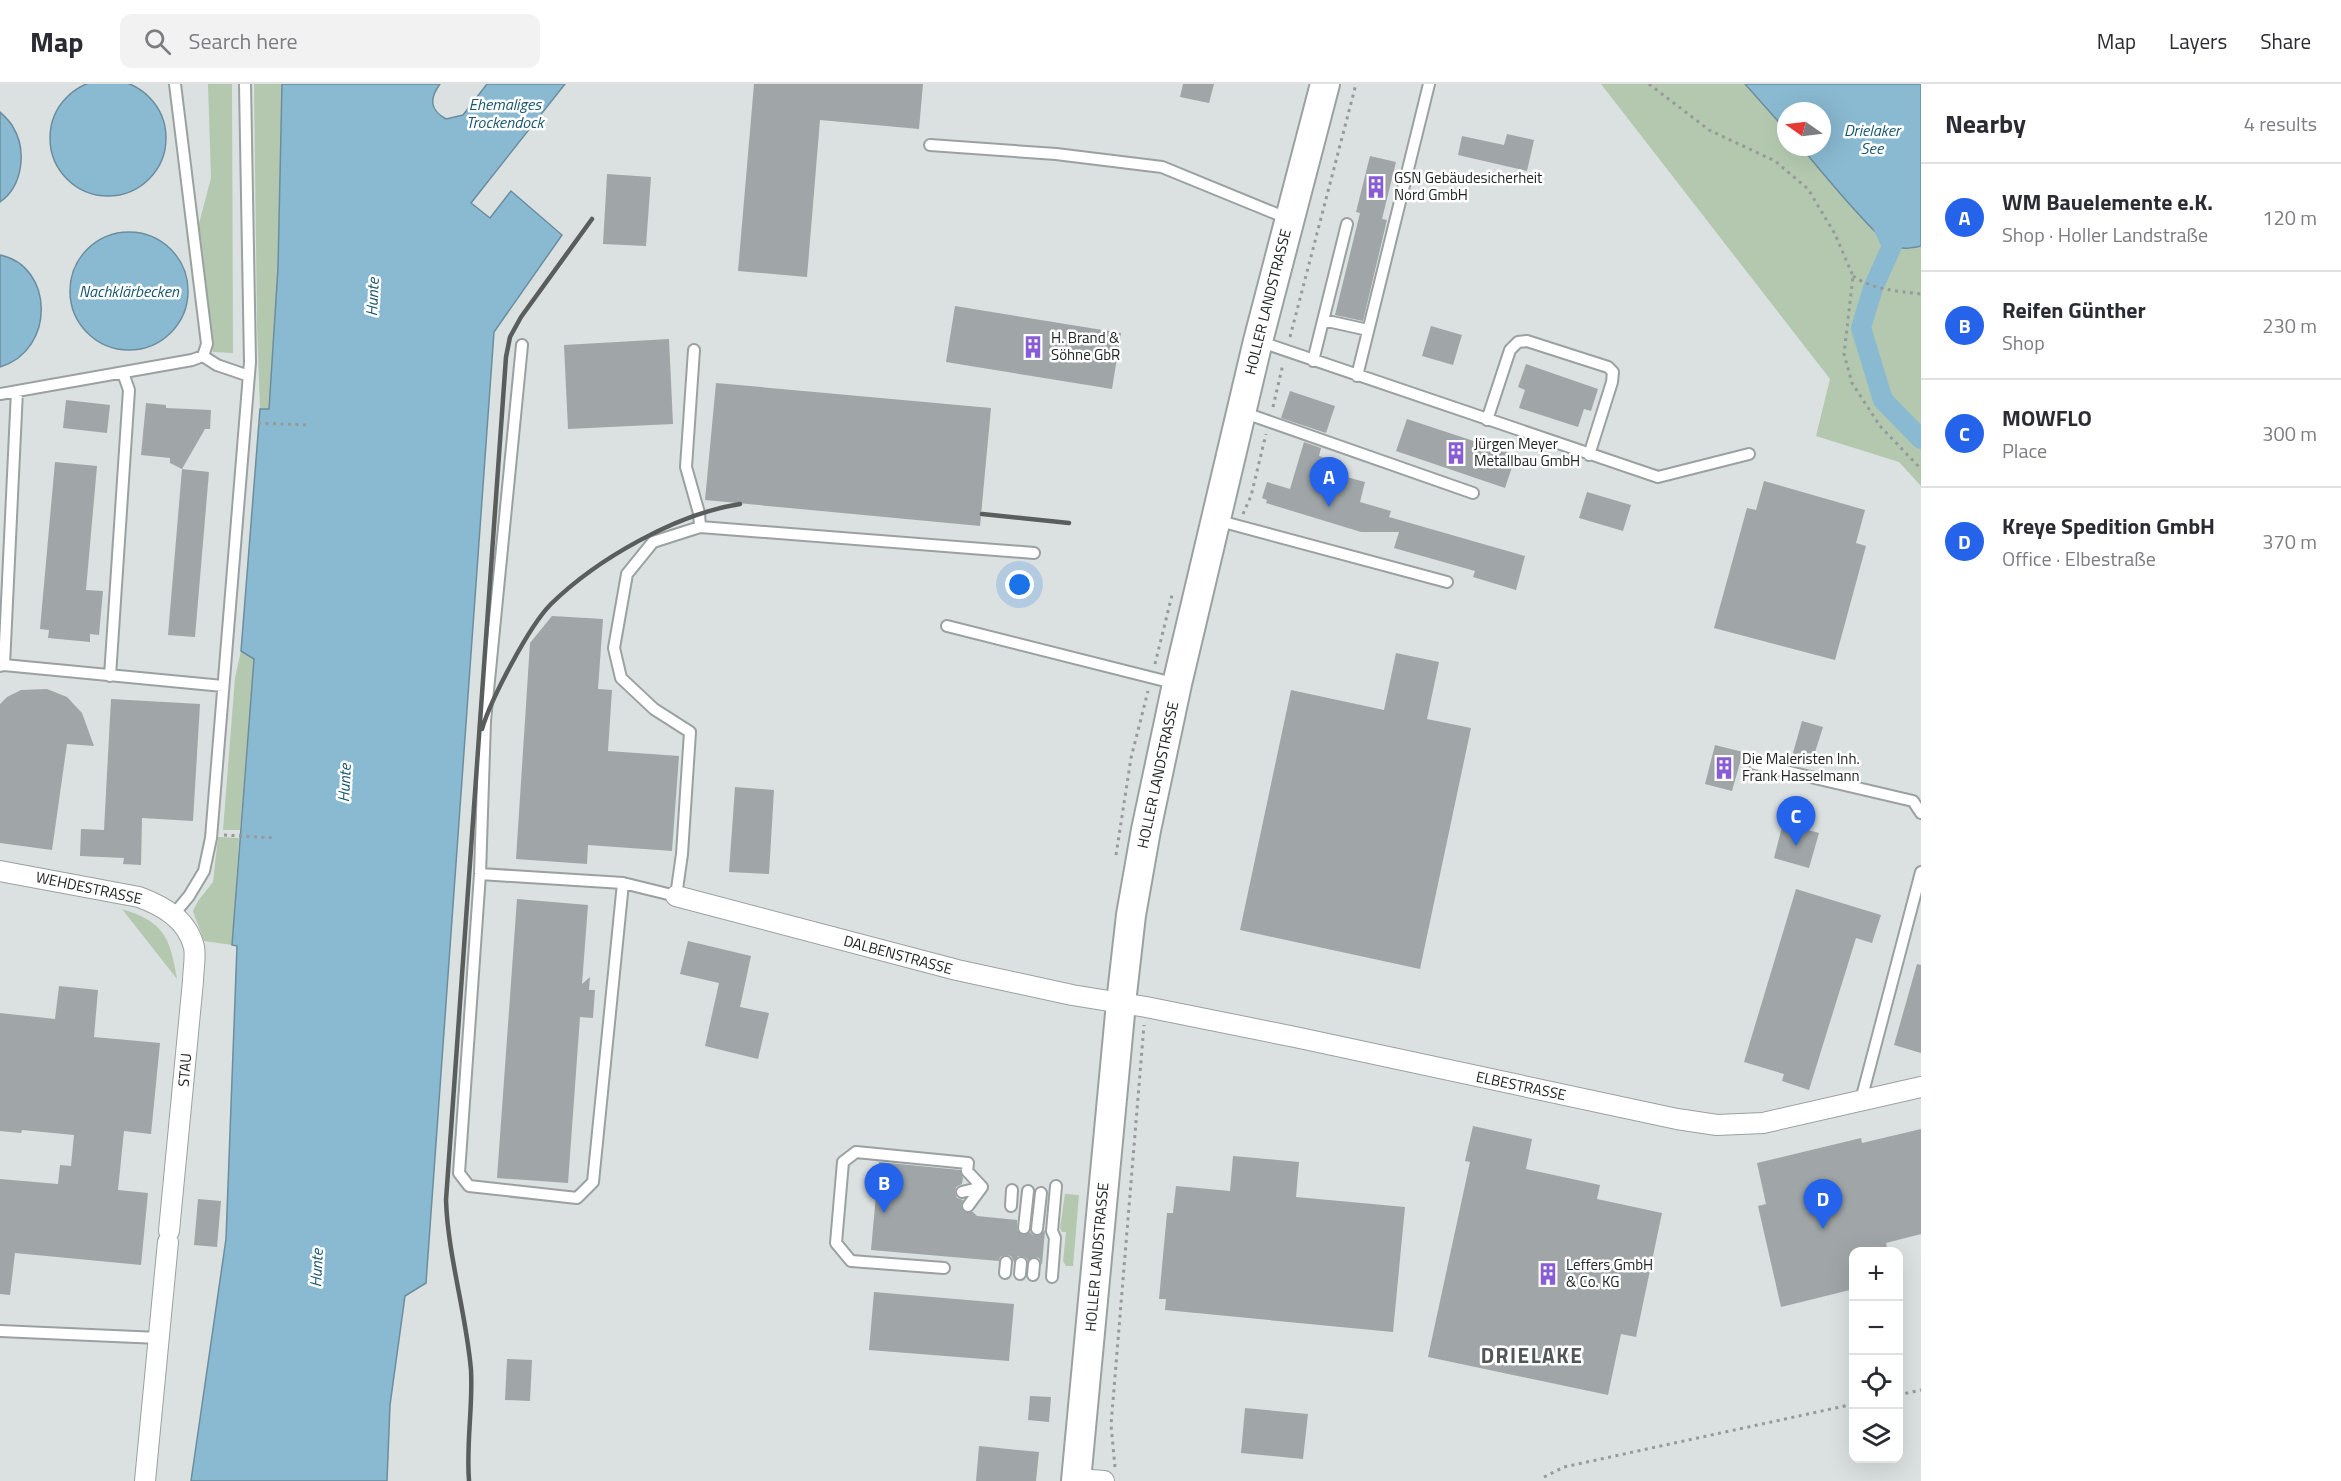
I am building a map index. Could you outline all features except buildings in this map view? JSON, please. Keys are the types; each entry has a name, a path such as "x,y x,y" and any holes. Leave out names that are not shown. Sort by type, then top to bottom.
{"main road":[{"name":"HOLLER LANDSTRASSE","path":"1076,1480 1133,1005 1131,915 1146,830 1178,684 1226,523 1241,412 1325,84"}],"street":[{"name":"WEHDESTRASSE","path":"0,871 139,897 161,905 174,914"},
{"name":"DALBENSTRASSE","path":"676,896 957,970 1072,996 1133,1005"},
{"name":"STAU","path":"145,1481 193,970 194,947 186,930 174,914"},
{"name":"ELBESTRASSE","path":"1133,1005 1677,1119 1717,1125 1763,1123 1921,1087"},
{"path":"1076,1480 1110,1475"}],"lane":[{"path":"175,84 207,344 203,356"},
{"path":"174,914 189,896 204,871 211,838 249,376 245,84"},
{"path":"1357,376 1429,84"},
{"path":"930,145 1056,154 1162,167 1289,219"},
{"path":"1313,361 1347,224"},
{"path":"1323,320 1368,330"},
{"path":"1258,341 1658,477 1749,454"},
{"path":"1487,420 1510,350 1518,342 1527,341 1608,367 1613,372 1612,382 1590,455"},
{"path":"522,345 484,721 480,874 459,1173 469,1186 577,1198 593,1182 622,883"},
{"path":"694,350 686,467 699,513 700,527"},
{"path":"0,394 192,360 203,356"},
{"path":"203,356 218,365 249,376"},
{"path":"110,676 129,390 123,372"},
{"path":"17,391 2,665 223,686"},
{"path":"1241,412 1473,493"},
{"path":"1226,523 1447,582"},
{"path":"480,874 622,883 676,896 682,854 690,732 654,709 621,678 614,648 627,574 653,542 700,527 1034,553"},
{"path":"947,626 1178,684"},
{"path":"1755,764 1913,801 1921,813"},
{"path":"1861,1101 1917,908 1921,872"},
{"path":"944,1268 851,1261 836,1243 843,1162 856,1152 968,1163 967,1171 982,1187"},
{"path":"963,1177 982,1187"},
{"path":"1052,1277 1055,1238 1052,1231 1056,1186"},
{"path":"962,1192 982,1187"},
{"path":"968,1206 982,1187"},
{"path":"1011,1206 1012,1190"},
{"path":"1024,1228 1028,1191"},
{"path":"1037,1229 1041,1193"},
{"path":"0,1331 159,1338"}],"path":[{"path":"1226,523 1251,496 1286,351 1356,84"},
{"path":"1649,84 1709,130 1775,161 1808,189 1835,234 1853,276 1844,354 1852,383 1880,426 1921,469"},
{"path":"1853,276 1865,284 1886,290 1921,294"},
{"path":"258,423 307,425"},
{"path":"224,835 276,838"},
{"path":"1110,1475 1133,1005"},
{"path":"1903,1394 1921,1390"},
{"path":"1544,1477 1564,1467 1849,1405"}],"green space":[{"path":"208,84 232,84 233,353 213,352 197,231 211,178"},
{"path":"254,84 282,84 278,268 269,409 260,409"},
{"path":"1601,84 1745,84 1777,120 1777,156 1809,156 1873,229 1909,249 1921,246 1921,486 1899,462 1816,436 1830,379"},
{"path":"241,651 254,659 240,830 223,830 235,678"},
{"path":"218,837 239,838 232,945 204,941 193,911 213,882"},
{"path":"122,909 147,920 163,933 168,942 177,979"},
{"path":"1065,1194 1079,1195 1073,1266 1066,1266 1063,1261 1066,1232 1062,1232 1060,1228"}],"water":[{"path":"108,80 130,84 149,97 162,116 166,138 162,160 149,179 130,192 108,196 86,192 67,179 54,160 50,138 54,116 67,97 86,84"},
{"path":"282,84 440,84 434,95 433,104 437,112 446,119 463,115 487,84 565,84 471,203 490,218 511,191 562,235 494,332 426,1283 405,1296 390,1405 387,1481 191,1481 226,1239 237,946 232,945 254,659 241,651 260,409 269,409 278,268"},
{"name":"Drielaker See","path":"1745,84 1921,84 1921,246 1900,248 1885,241 1809,156 1831,156 1831,102 1777,102 1777,120"},
{"path":"0,112 10,123 17,136 21,157 14,187 0,202"},
{"name":"Nachklärbecken","path":"129,232 140,233 162,242 178,258 187,280 187,302 178,324 162,340 140,349 129,350 118,349 96,340 80,324 71,302 70,291 71,280 80,258 96,242 118,233"},
{"name":"Nachklärbecken","path":"0,255 18,262 31,275 38,291 41,309 39,327 31,344 18,358 0,367"}],"waterway":[{"path":"1881,221 1892,246 1873,288 1861,328 1883,400 1921,439"}],"railway":[{"path":"469,1481 471,1370 450,1242 446,1200 506,357 510,337 521,317 592,219"},
{"path":"482,729 502,682 522,645 542,614 570,587 614,555 664,528 715,509 740,504"},
{"path":"982,514 1069,523"}],"place":[{"name":"GSN Gebäudesicherheit Nord GmbH","path":"1376,187"},
{"name":"H. Brand & Söhne GbR","path":"1033,347"},
{"name":"Jürgen Meyer Metallbau GmbH","path":"1456,453"},
{"name":"WM Bauelemente e.K.","path":"1329,507"},
{"name":"Die Maleristen Inh. Frank Hasselmann","path":"1724,768"},
{"name":"MOWFLO","path":"1796,846"},
{"name":"Reifen Günther","path":"884,1213"},
{"name":"Kreye Spedition GmbH","path":"1823,1229"},
{"name":"Leffers GmbH & Co. KG","path":"1548,1274"}],"district":[{"name":"DRIELAKE","path":"1532,1356"}],"water label":[{"name":"Ehemaliges Trockendock","path":"505,113"},
{"name":"Hunte","path":"372,297"},
{"name":"Hunte","path":"344,783"},
{"name":"Hunte","path":"316,1268"}]}
